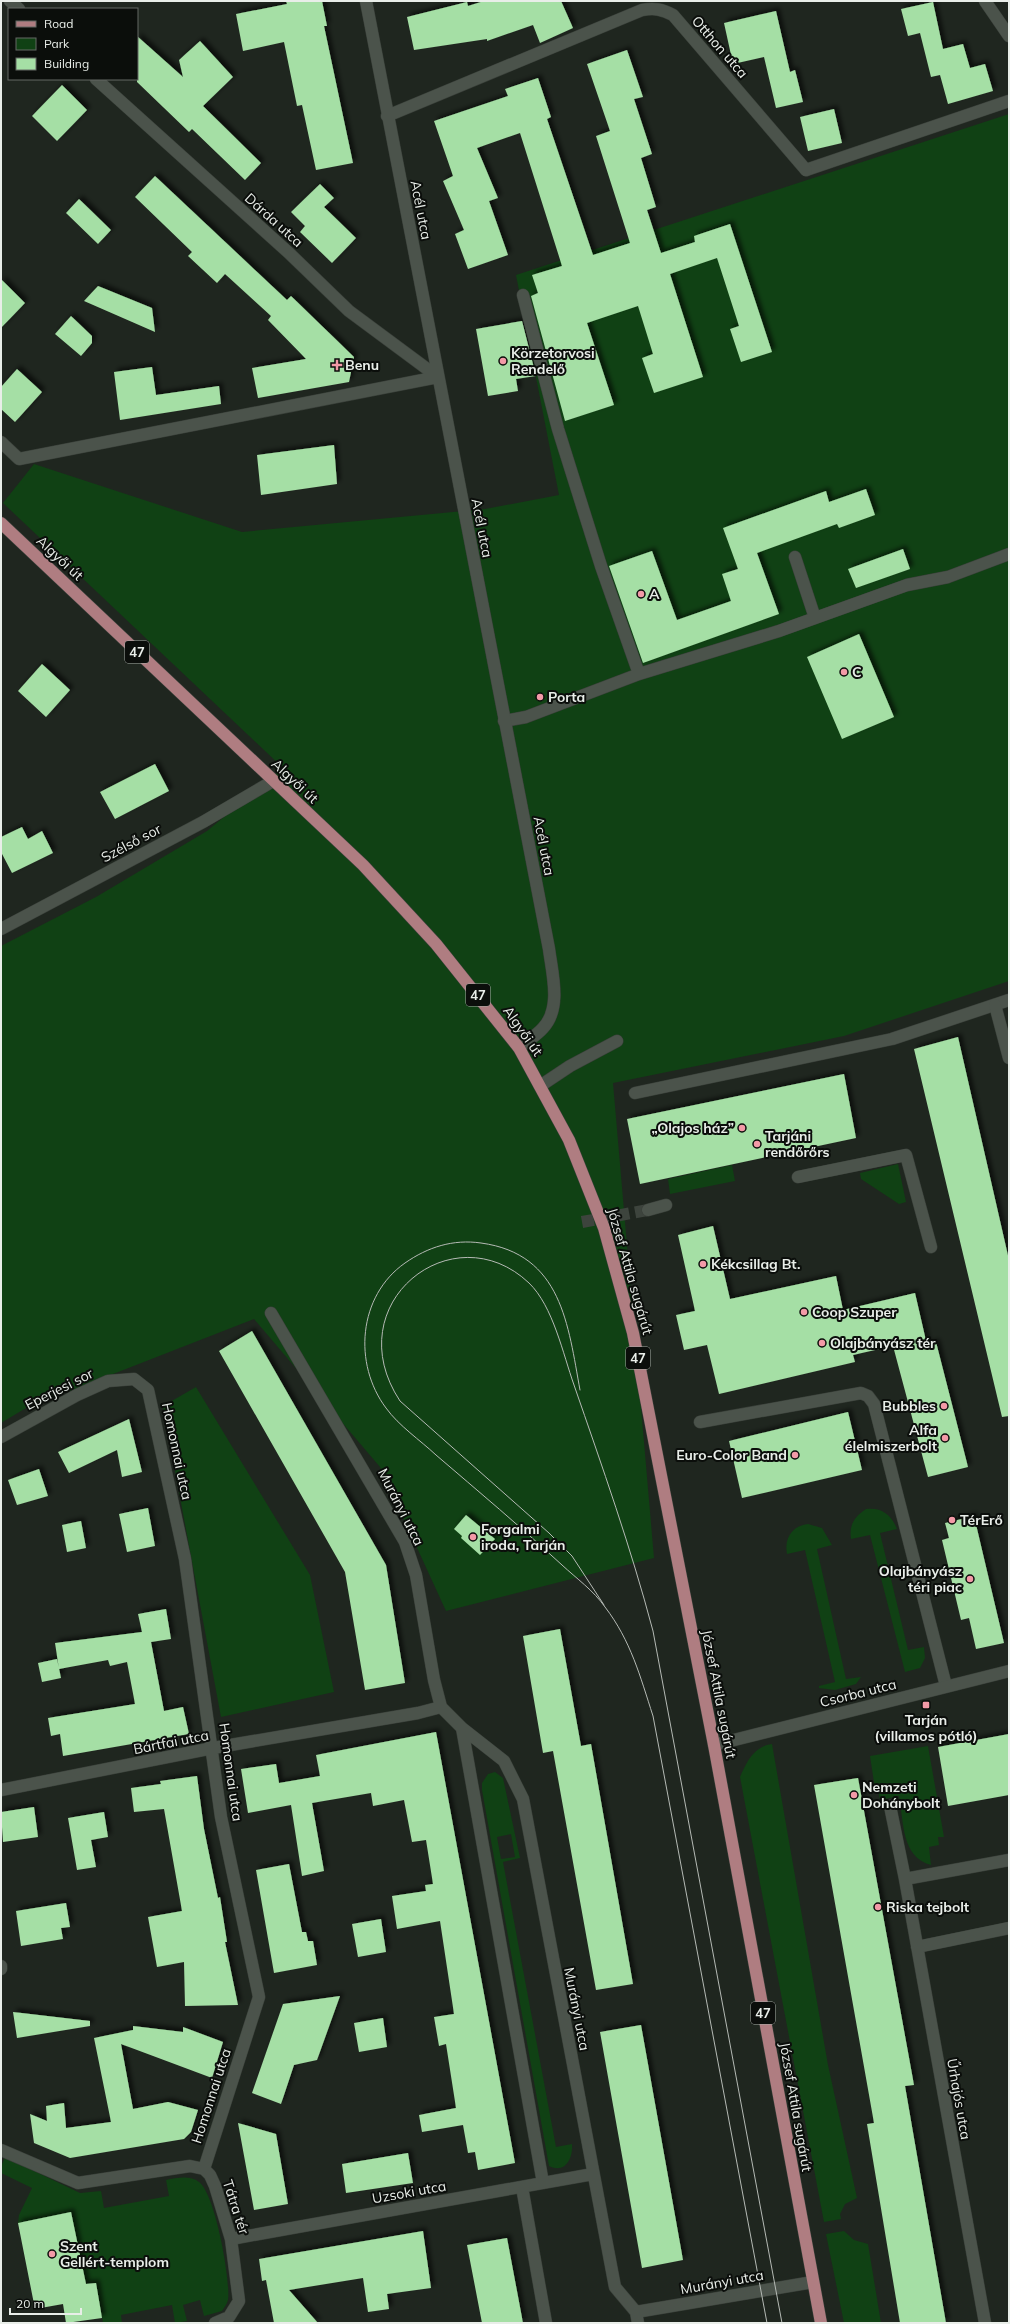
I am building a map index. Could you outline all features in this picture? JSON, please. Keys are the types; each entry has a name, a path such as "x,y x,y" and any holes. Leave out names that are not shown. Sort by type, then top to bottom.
{"main road":[{"name":"Algyői út","path":"1,523 363,865 431,938 519,1048 540,1086"},
{"name":"József Attila sugárút","path":"540,1086 569,1140 591,1193 604,1228 633,1333 714,1744 821,2323"}],"street":[{"path":"10,1 18,8"},
{"name":"Acél utca","path":"366,1 549,949 554,999 552,1014 544,1027 519,1048"},
{"path":"985,1 1009,36"},
{"name":"Otthon utca","path":"388,116 642,10 653,8 664,10 673,15 806,170 1009,101"},
{"name":"Dárda utca","path":"97,80 289,253 349,311 438,377"},
{"path":"523,295 558,429 601,566 639,674"},
{"path":"1,442 20,459 438,377"},
{"path":"504,721 526,717 639,674 779,631 907,585 948,576 1009,554"},
{"path":"795,557 815,618"},
{"name":"Szélső sor","path":"1,929 203,822 273,781"},
{"path":"635,1093 892,1039 1009,1000"},
{"path":"996,1005 1009,1058"},
{"path":"540,1086 570,1066 617,1042"},
{"path":"798,1177 906,1155 931,1248"},
{"path":"648,1210 666,1205"},
{"name":"Murányi utca","path":"271,1313 405,1542 416,1575 434,1680 441,1707 462,1728 504,1761 523,1799 615,2287 637,2318 813,2282"},
{"name":"Eperjesi sor","path":"1,1437 77,1394 108,1381 134,1379"},
{"name":"Homonnai utca","path":"134,1379 148,1390 153,1407 185,1559 213,1748 221,1817 259,1997 204,2169"},
{"path":"700,1422 861,1393 868,1396 874,1404 946,1686"},
{"name":"Csorba utca","path":"714,1744 1009,1671"},
{"name":"Bártfai utca","path":"1,1790 213,1748 411,1714 441,1707"},
{"path":"462,1728 543,2183"},
{"name":"Űrhajós utca","path":"890,1806 905,1879 984,2323"},
{"path":"905,1879 1009,1860"},
{"path":"916,1947 1009,1928"},
{"name":"Tátra tér","path":"1,2150 78,2183 183,2166 204,2169 210,2175 215,2186 231,2240 239,2301 232,2320 215,2323"},
{"name":"Uzsoki utca","path":"231,2240 593,2174"},
{"path":"522,2187 546,2323"}],"green space":[{"path":"1009,114 1009,981 844,1036 613,1083 654,1558 446,1611 380,1467 254,1319 26,1408 1,1423 1,946 96,897 207,831 283,768 3,503 34,464 242,532 485,509 559,495 516,275"},
{"path":"898,1164 906,1202 899,1204 861,1179 860,1173"},
{"path":"732,1165 735,1181 670,1194 668,1179"},
{"path":"196,1387 310,1575 334,1692 221,1717 163,1406"},
{"path":"866,1509 881,1510 892,1519 897,1529 880,1533 908,1650 924,1647 925,1658 920,1668 905,1672 870,1535 851,1539 851,1530 855,1518"},
{"path":"808,1524 822,1528 832,1545 817,1549 846,1679 861,1677 856,1684 835,1690 819,1688 819,1686 835,1682 805,1550 787,1554 786,1548 790,1534 798,1527"},
{"path":"772,1744 828,2065 857,2198 845,2204 840,2214 841,2219 824,2222 740,1777 752,1756 760,1748"},
{"path":"928,1746 944,1837 938,1837 939,1845 929,1847 931,1865 921,1861 909,1847 903,1827 899,1796 880,1800 878,1789 875,1789 870,1756"},
{"path":"495,1772 503,1778 520,1858 503,1862 556,2147 572,2144 571,2155 567,2164 564,2167 559,2168 549,2166 482,1790 482,1783 488,1774","holes":["511,1834 515,1857 501,1859 497,1837"]},
{"path":"5,2157 80,2193 101,2191 104,2208 169,2196 166,2180 192,2178 199,2182 205,2189 211,2202 221,2238 228,2290 228,2300 222,2311 204,2316 200,2300 183,2305 187,2321 175,2323 172,2305 121,2315 122,2323 103,2323 96,2283 86,2284 71,2212 18,2223 19,2215 32,2188 1,2173 1,2167"},
{"path":"844,2231 854,2240 868,2244 881,2323 844,2323 826,2234"}],"building":[{"path":"286,1 322,1 327,26 324,26 353,163 316,170 302,105 297,106 284,42 243,51 236,14 287,4"},
{"path":"484,1 561,1 573,28 540,43 533,25 487,41 487,39 414,50 407,17 467,2 468,6"},
{"path":"933,2 943,49 963,44 970,68 985,64 993,91 948,104 940,75 931,77 920,33 908,36 901,9"},
{"path":"776,11 790,72 795,70 803,102 776,108 764,57 733,64 724,23"},
{"path":"138,37 183,77 179,60 200,41 233,77 203,106 261,163 245,180 192,129 189,132 137,82"},
{"path":"627,50 643,97 634,99 652,154 641,158 656,207 647,210 661,253 695,242 694,236 730,224 772,352 741,362 730,329 739,326 717,258 670,274 703,377 654,393 642,358 653,354 638,306 587,323 614,405 565,421 531,296 538,293 532,275 562,266 520,133 477,148 498,198 489,201 508,255 468,269 455,234 464,230 443,181 453,176 434,121 508,96 505,89 538,78 551,117 547,119 593,255 630,243 596,136 610,131 587,64"},
{"path":"62,85 87,110 57,141 32,116"},
{"path":"834,109 842,143 808,151 800,117"},
{"path":"155,176 287,300 291,296 354,357 349,382 258,398 252,368 306,359 268,320 271,316 225,274 217,283 188,256 192,252 135,197"},
{"path":"320,184 334,198 324,207 356,238 332,263 300,232 305,226 291,212"},
{"path":"79,199 111,230 98,244 66,213"},
{"path":"1,279 25,303 1,328"},
{"path":"98,286 152,308 155,332 84,301"},
{"path":"71,316 92,336 92,343 81,356 55,334"},
{"name":"Körzetorvosi Rendelő","path":"522,321 536,376 516,379 518,391 488,396 476,329"},
{"path":"152,367 156,395 219,386 221,404 120,420 114,372"},
{"path":"17,369 42,392 15,422 1,409 1,387"},
{"path":"334,445 337,484 261,495 257,455"},
{"path":"866,489 875,515 839,528 837,524 757,553 779,614 643,663 609,566 652,551 677,620 731,601 722,574 738,569 723,528 826,491 829,502"},
{"path":"903,549 910,569 856,588 848,569"},
{"name":"C","path":"859,634 894,717 842,739 807,657"},
{"path":"42,664 70,690 46,717 18,691"},
{"path":"155,764 169,791 115,819 100,792"},
{"path":"22,827 28,839 42,831 53,853 12,873 1,852 1,837"},
{"path":"958,1037 1009,1260 1009,1416 1002,1417 914,1049"},
{"name":"„Olajos ház”","path":"844,1074 856,1138 640,1184 627,1119"},
{"path":"713,1226 730,1299 836,1276 843,1310 915,1293 927,1345 936,1342 968,1467 928,1477 893,1346 853,1355 855,1362 719,1394 707,1345 684,1350 676,1315 695,1311 678,1235"},
{"path":"252,1331 386,1565 405,1683 365,1690 345,1572 219,1351"},
{"name":"Euro-Color Band","path":"848,1412 862,1470 742,1498 729,1441"},
{"path":"129,1419 142,1472 122,1477 117,1450 69,1473 58,1452"},
{"path":"39,1469 48,1496 17,1505 8,1480"},
{"path":"148,1508 155,1546 127,1552 119,1514"},
{"name":"Forgalmi iroda, Tarján","path":"466,1515 495,1539 480,1555 461,1538 462,1536 454,1529"},
{"name":"Olajbányász téri piac","path":"974,1516 1004,1643 976,1649 969,1618 961,1620 942,1540 949,1538 945,1523"},
{"path":"81,1521 86,1548 67,1552 62,1525"},
{"path":"166,1609 171,1639 151,1642 164,1711 183,1707 189,1734 63,1756 60,1734 51,1736 48,1718 135,1704 127,1662 110,1666 108,1660 59,1669 55,1643 142,1632 138,1614"},
{"path":"560,1629 581,1746 591,1744 633,1984 596,1990 553,1751 543,1753 523,1636"},
{"path":"57,1659 61,1678 42,1682 38,1663"},
{"path":"436,1732 515,2163 478,2170 475,2152 468,2153 463,2125 422,2132 419,2115 456,2108 446,2044 439,2046 434,2017 454,2014 440,1921 397,1929 392,1896 426,1891 425,1885 433,1884 426,1840 412,1842 404,1800 373,1806 371,1793 312,1803 324,1871 302,1876 291,1805 248,1813 241,1769 276,1764 279,1783 320,1776 316,1755"},
{"path":"1009,1734 1009,1795 948,1806 938,1747"},
{"path":"197,1776 204,1829 218,1898 220,1897 227,1942 225,1942 238,2005 185,2006 184,1962 157,1967 148,1917 182,1911 164,1809 134,1812 131,1788 161,1784 160,1781"},
{"path":"858,1778 914,2085 905,2086 946,2323 900,2323 867,2124 874,2123 814,1785"},
{"path":"34,1807 38,1837 3,1842 1,1812"},
{"path":"104,1812 108,1837 91,1840 96,1867 77,1870 68,1818"},
{"path":"289,1864 302,1932 306,1932 308,1941 313,1941 317,1965 274,1973 256,1870"},
{"path":"66,1903 70,1927 61,1928 63,1939 21,1946 16,1911"},
{"path":"381,1919 386,1952 358,1957 352,1924"},
{"path":"340,1996 317,2060 294,2065 281,2104 252,2093 283,2004"},
{"path":"13,2012 90,2021 90,2026 17,2038"},
{"path":"383,2018 387,2047 359,2052 354,2023"},
{"path":"641,2025 683,2260 642,2268 600,2032"},
{"path":"133,2026 183,2032 183,2027 223,2042 212,2078 121,2044 133,2109 168,2102 198,2110 191,2132 184,2139 70,2158 34,2143 30,2114 47,2121 46,2106 64,2103 66,2128 111,2122 94,2038 133,2030"},
{"path":"238,2123 276,2134 288,2204 254,2210"},
{"path":"408,2153 413,2183 346,2193 342,2164"},
{"name":"Szent Gellért-templom","path":"71,2212 86,2284 96,2283 102,2318 66,2323 63,2304 35,2309 18,2223"},
{"path":"423,2231 431,2288 387,2294 389,2309 368,2312 363,2278 289,2290 318,2323 274,2323 266,2280 262,2281 259,2259"},
{"path":"507,2238 523,2323 482,2323 467,2245"}],"tunnel":[{"path":"582,1222 648,1210"}],"tram line":[{"path":"580,1390 571,1341 565,1318 556,1296 545,1277 529,1261 508,1250 471,1242 451,1243 441,1246 414,1257 405,1263 389,1277 378,1293 370,1312 366,1331 365,1351 368,1371 375,1390 386,1408 403,1427 515,1523 601,1601 622,1633 634,1659 653,1716 767,2323"},
{"path":"604,1605 572,1556 549,1533 400,1401 384,1365 382,1332 393,1302 412,1279 438,1263 468,1257 499,1263 529,1283 537,1293 545,1304 551,1317 616,1507 653,1631 782,2323"}],"place":[{"name":"Körzetorvosi Rendelő","path":"503,361"},
{"name":"Benu","path":"337,365"},
{"name":"A","path":"641,594"},
{"name":"C","path":"844,672"},
{"name":"Porta","path":"540,697"},
{"name":"„Olajos ház”","path":"742,1128"},
{"name":"Tarjáni rendőrőrs","path":"757,1144"},
{"name":"Kékcsillag Bt.","path":"703,1264"},
{"name":"Coop Szuper","path":"804,1312"},
{"name":"Olajbányász tér","path":"822,1343"},
{"name":"Bubbles","path":"944,1406"},
{"name":"Alfa élelmiszerbolt","path":"945,1438"},
{"name":"Euro-Color Band","path":"795,1455"},
{"name":"TérErő","path":"952,1520"},
{"name":"Forgalmi iroda, Tarján","path":"473,1537"},
{"name":"Olajbányász téri piac","path":"970,1579"},
{"name":"Tarján (villamos pótló)","path":"926,1705"},
{"name":"Nemzeti Dohánybolt","path":"854,1795"},
{"name":"Riska tejbolt","path":"878,1907"},
{"name":"Szent Gellért-templom","path":"52,2254"}]}
